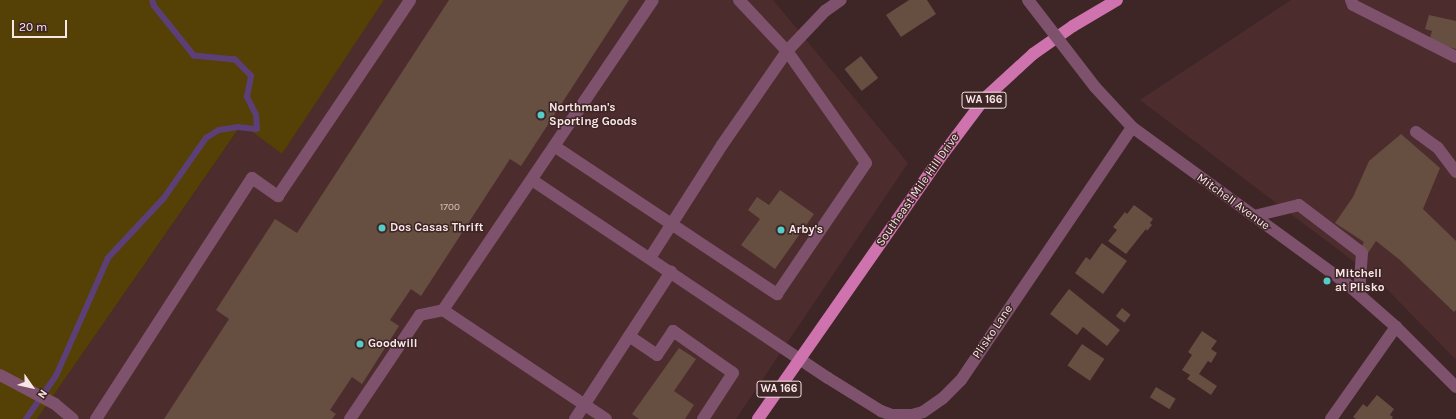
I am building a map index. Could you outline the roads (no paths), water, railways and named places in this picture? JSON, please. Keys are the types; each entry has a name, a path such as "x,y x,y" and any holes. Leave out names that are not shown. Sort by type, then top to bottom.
{"main road":[{"name":"Southeast Mile Hill Drive","path":"758,419 942,154 985,98 1033,54 1073,26 1117,0"}],"street":[{"path":"96,419 252,178 278,196 410,0"},
{"path":"350,419 420,315 444,310 653,0"},
{"path":"554,146 777,294 866,163 787,51 738,0"},
{"path":"650,258 749,105 787,51 825,11 841,0"},
{"name":"Mitchell Avenue","path":"1028,0 1096,87 1132,127 1359,294 1396,327 1456,387"},
{"path":"1351,0 1353,5 1456,57"},
{"name":"Plisko Lane","path":"532,180 800,359 882,411 892,415 912,415 923,412 943,398 961,380 1132,127"},
{"path":"1416,132 1438,148 1456,172"},
{"path":"1254,216 1299,205 1362,254 1359,294"},
{"path":"575,419 671,272"},
{"path":"444,310 606,419"},
{"path":"1331,419 1396,327"},
{"path":"629,336 657,355 674,331 733,373 703,419"},
{"path":"0,375 55,404 73,419"}],"waterway":[{"path":"26,419 56,376 108,258 164,198 206,138 219,130 238,127 257,129 256,115 247,97 251,76 235,60 194,56 154,6 152,0"}],"place":[{"name":"Northman's Sporting Goods","path":"541,115"},
{"name":"Dos Casas Thrift","path":"382,228"},
{"name":"Arby's","path":"781,230"},
{"name":"Mitchell at Plisko","path":"1327,281"},
{"name":"Goodwill","path":"360,344"}]}
